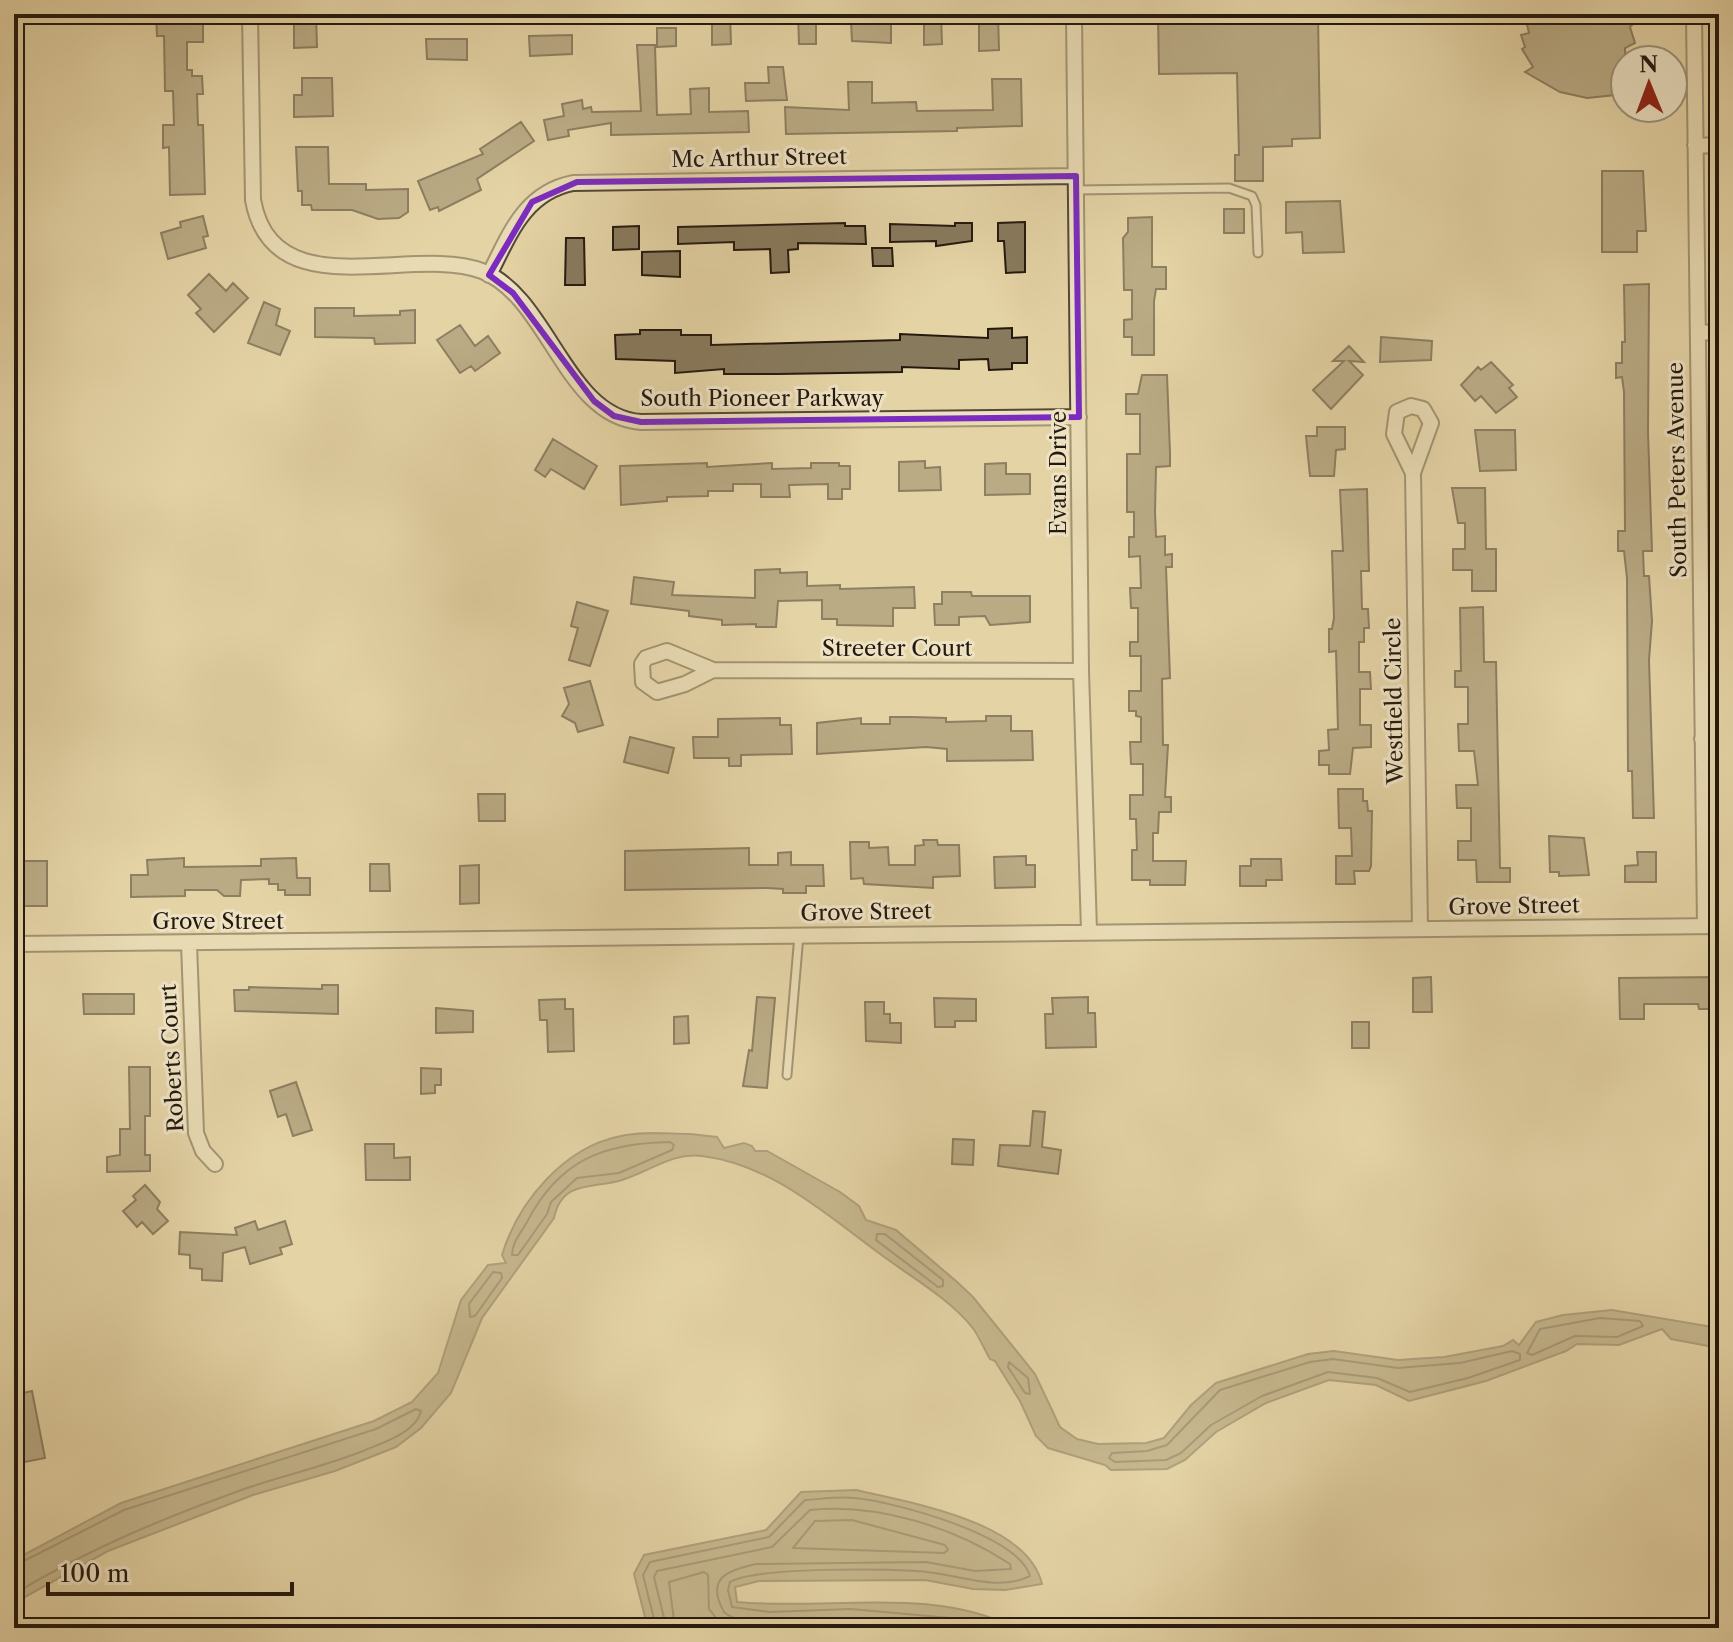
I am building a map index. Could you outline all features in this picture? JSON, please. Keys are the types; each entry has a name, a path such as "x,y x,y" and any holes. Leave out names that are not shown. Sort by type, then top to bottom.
{"street":[{"name":"South Pioneer Parkway","path":"250,14 253,200 261,225 273,241 291,256 317,264 462,267 489,275 515,296 594,401 622,419 641,422 1079,417"},
{"name":"Evans Drive","path":"1074,14 1081,671 1089,931"},
{"name":"South Peters Avenue","path":"1694,14 1702,739 1712,926"},
{"path":"1695,145 1719,146"},
{"name":"Mc Arthur Street","path":"489,275 524,210 544,193 573,183 1076,183"},
{"path":"1698,332 1719,333"},
{"name":"Westfield Circle","path":"1413,473 1420,929"},
{"name":"Streeter Court","path":"713,670 1081,671"},
{"path":"1702,704 1719,703"},
{"path":"1702,739 1719,739"},
{"name":"Grove Street","path":"14,944 1712,926"},
{"name":"Roberts Court","path":"189,944 196,1133 203,1151 215,1164"}],"lane":[{"path":"1076,183 1229,188 1252,196 1256,205 1258,253"},
{"path":"787,1075 799,935"}],"highlighted area":[{"path":"1076,176 1079,417 641,422 614,416 594,401 513,293 489,275 532,202 577,182"}],"water":[{"path":"638,1134 717,1137 724,1148 744,1143 755,1151 767,1151 840,1192 859,1206 866,1220 896,1230 973,1297 1035,1374 1060,1427 1077,1439 1098,1444 1146,1443 1164,1438 1191,1405 1216,1383 1308,1354 1334,1351 1398,1360 1444,1357 1503,1346 1513,1340 1519,1345 1536,1322 1563,1315 1612,1310 1719,1328 1719,1348 1671,1339 1662,1329 1619,1345 1577,1344 1486,1381 1409,1401 1376,1385 1329,1380 1266,1403 1216,1432 1185,1460 1167,1469 1111,1470 1105,1465 1048,1448 1036,1436 1020,1401 963,1317 823,1211 754,1170 702,1156 681,1157 632,1177 580,1188 564,1197 554,1218 482,1318 451,1393 421,1428 396,1447 335,1471 253,1495 108,1551 14,1603 14,1560 121,1503 374,1421 412,1402 438,1373 461,1300 488,1265 506,1263 502,1255 509,1235 546,1180 581,1152 600,1142"},
{"path":"856,1490 935,1509 991,1530 1032,1562 1042,1584 1005,1590 973,1589 925,1580 759,1581 735,1587 737,1602 914,1603 983,1615 1015,1628 642,1628 646,1621 634,1574 644,1555 766,1530 801,1492"}],"building":[{"path":"156,14 203,14 203,42 187,42 187,70 192,70 192,76 202,76 203,94 197,94 198,125 203,125 205,194 170,195 169,147 163,148 163,125 174,125 173,91 165,91 164,36 157,36"},
{"path":"294,14 316,14 317,47 294,48"},
{"path":"712,14 730,14 731,44 712,45"},
{"path":"798,14 816,14 816,44 799,44"},
{"path":"924,14 941,14 942,44 924,45"},
{"path":"979,14 998,14 999,50 979,51"},
{"path":"1318,14 1320,138 1292,139 1292,146 1263,147 1263,181 1235,181 1235,155 1239,155 1237,73 1159,74 1158,15"},
{"path":"1624,14 1633,24 1630,27 1635,43 1609,44 1609,96 1587,98 1560,92 1525,72 1533,67 1522,49 1525,47 1521,35 1529,33 1525,16"},
{"path":"891,21 891,43 852,41 851,22"},
{"path":"657,28 676,28 676,46 657,47"},
{"path":"572,35 572,54 530,56 529,36"},
{"path":"426,39 467,39 467,60 427,59"},
{"path":"637,45 655,45 657,115 691,114 690,89 709,88 709,112 748,111 749,132 611,135 611,123 568,130 569,136 548,140 544,120 564,116 562,104 582,100 583,109 591,107 592,112 641,111"},
{"path":"768,67 783,67 787,100 746,101 745,83 769,83"},
{"path":"302,78 332,78 333,116 294,117 294,95 302,95"},
{"path":"992,79 1021,79 1022,126 957,128 957,131 786,134 785,107 849,110 848,82 872,82 872,103 916,102 917,111 993,110"},
{"path":"521,122 534,141 477,179 481,190 439,211 438,207 430,210 418,181 483,154 480,149"},
{"path":"296,147 328,147 329,184 366,184 366,190 408,189 408,212 399,218 378,219 352,210 312,210 311,205 302,205 302,191 298,191"},
{"path":"1602,171 1643,171 1646,231 1637,231 1637,252 1602,252"},
{"path":"1340,201 1344,252 1303,253 1302,232 1286,233 1286,202"},
{"path":"1224,209 1244,209 1244,233 1224,233"},
{"path":"203,216 208,236 203,237 206,248 168,259 161,233 181,227 180,222"},
{"path":"1152,217 1152,267 1166,267 1166,289 1156,289 1154,355 1132,355 1132,337 1124,337 1124,320 1132,319 1132,290 1124,290 1123,238 1128,232 1128,218"},
{"path":"1025,222 1025,272 1006,273 1004,241 998,241 998,223"},
{"path":"845,223 845,226 865,226 866,244 798,243 798,249 788,250 789,272 771,273 770,249 734,250 734,242 678,244 678,227"},
{"path":"955,223 972,223 972,241 936,246 936,241 890,242 890,224 955,226"},
{"path":"639,226 639,249 613,250 613,227"},
{"path":"566,238 584,238 585,285 565,285"},
{"path":"872,248 892,248 893,266 873,266"},
{"path":"680,251 680,277 642,275 642,252"},
{"path":"209,274 226,291 233,283 248,298 214,332 196,313 201,309 188,295"},
{"path":"1649,284 1648,432 1652,551 1643,551 1644,576 1649,576 1652,621 1649,660 1654,818 1633,818 1632,771 1628,771 1627,578 1624,551 1618,551 1618,531 1625,531 1624,392 1622,377 1616,378 1616,363 1622,363 1622,342 1625,342 1624,285"},
{"path":"264,302 280,309 276,325 290,331 280,355 248,343"},
{"path":"315,308 354,308 354,316 400,315 400,311 415,310 415,343 375,344 374,338 315,337"},
{"path":"460,325 475,346 488,336 500,353 475,371 471,366 460,373 437,340"},
{"path":"1012,328 1012,338 1027,337 1027,363 1012,363 1012,369 989,370 988,359 959,360 959,369 902,367 902,372 724,374 724,369 675,373 675,361 616,359 615,335 640,334 640,330 681,330 681,335 711,335 711,345 900,340 900,334 988,338 988,329"},
{"path":"1381,337 1432,341 1431,360 1380,362"},
{"path":"1349,346 1364,362 1349,361 1363,375 1331,409 1313,390 1344,361 1333,361"},
{"path":"1491,362 1513,385 1509,388 1517,397 1496,413 1481,396 1475,401 1461,385 1478,367 1481,370"},
{"path":"1142,375 1167,375 1170,453 1170,466 1156,467 1155,512 1156,537 1165,536 1165,555 1172,554 1172,567 1166,567 1170,678 1162,679 1163,745 1168,745 1165,797 1171,797 1171,812 1159,812 1158,833 1153,833 1153,861 1186,861 1185,885 1150,885 1150,880 1132,880 1132,850 1137,850 1136,819 1130,819 1130,795 1143,795 1143,764 1131,764 1130,742 1141,742 1141,717 1136,716 1136,711 1129,711 1129,691 1141,691 1141,656 1130,656 1130,642 1138,642 1138,608 1131,608 1130,588 1141,588 1140,556 1129,557 1129,537 1134,537 1134,512 1127,512 1127,454 1140,454 1140,414 1126,414 1126,394 1138,394"},
{"path":"1317,427 1345,427 1345,449 1336,450 1334,476 1310,476 1306,436 1317,436"},
{"path":"1475,430 1515,430 1516,470 1480,471"},
{"path":"553,439 597,466 584,489 551,469 545,477 535,470"},
{"path":"925,461 925,468 940,467 941,490 899,491 899,462"},
{"path":"707,463 707,467 772,463 772,469 811,468 811,463 839,463 839,466 850,466 850,489 842,489 842,499 828,499 828,484 789,485 790,497 761,497 761,484 733,484 733,491 708,491 708,496 667,497 667,501 621,505 620,466"},
{"path":"1006,463 1006,474 1030,474 1030,494 985,495 985,464"},
{"path":"1452,488 1485,488 1486,549 1496,549 1496,591 1472,591 1472,570 1453,570 1453,549 1465,549 1465,523 1458,523"},
{"path":"1367,489 1369,571 1361,571 1362,609 1368,609 1369,628 1364,628 1364,642 1359,642 1359,672 1370,672 1371,689 1360,689 1360,725 1371,725 1371,747 1353,748 1350,774 1329,774 1329,765 1319,765 1319,751 1329,750 1328,730 1338,729 1336,651 1329,652 1329,629 1332,629 1334,618 1332,551 1343,551 1340,490"},
{"path":"780,569 780,573 807,572 807,586 840,585 840,589 914,587 915,608 893,608 893,626 837,625 837,619 822,619 822,600 778,601 776,627 756,627 756,624 722,625 722,620 689,616 689,611 631,604 634,577 674,582 672,595 755,598 755,570"},
{"path":"942,592 971,592 972,596 1030,596 1030,622 990,625 985,616 959,617 959,625 935,625 934,604 942,604"},
{"path":"577,602 608,611 590,666 569,660 578,628 571,626"},
{"path":"1483,607 1484,662 1496,662 1500,868 1510,868 1510,882 1477,882 1476,860 1458,860 1458,841 1471,841 1471,808 1457,808 1456,785 1478,785 1474,751 1459,751 1458,724 1468,724 1468,687 1455,687 1455,671 1461,671 1460,608"},
{"path":"590,681 603,725 578,732 575,723 562,716 569,704 564,688"},
{"path":"986,716 1011,716 1011,731 1032,731 1033,760 947,761 947,749 926,747 817,754 817,723 861,718 861,724 890,724 890,717 946,718 946,722 986,721"},
{"path":"780,718 780,725 791,725 792,754 741,755 741,766 729,766 729,758 694,758 693,737 718,737 718,719"},
{"path":"630,737 674,748 668,773 624,762"},
{"path":"1338,789 1363,789 1363,801 1367,801 1368,811 1372,811 1371,866 1369,871 1354,871 1355,884 1336,884 1336,856 1352,856 1351,828 1339,828"},
{"path":"478,794 505,794 505,821 479,821"},
{"path":"1549,836 1584,838 1589,875 1559,876 1559,872 1550,872"},
{"path":"923,840 937,840 938,845 959,845 960,876 933,877 933,888 864,884 863,878 851,879 850,842 869,842 869,848 888,847 889,865 915,865 915,846 924,845"},
{"path":"749,848 749,865 778,865 778,853 791,852 791,865 823,865 824,886 806,886 806,893 783,893 783,889 767,888 625,890 625,851"},
{"path":"1637,852 1656,852 1656,882 1625,882 1625,866 1638,865"},
{"path":"1026,856 1026,865 1035,865 1035,887 995,888 994,857"},
{"path":"184,858 184,867 261,866 261,859 296,858 297,878 310,878 310,895 285,895 285,890 278,890 278,884 269,884 269,879 241,880 240,896 224,896 217,890 185,890 185,896 131,897 131,875 148,875 147,860"},
{"path":"1251,859 1281,859 1282,880 1266,880 1266,886 1240,886 1240,866 1251,866"},
{"path":"14,861 47,861 47,906 14,906"},
{"path":"370,864 389,864 390,891 370,891"},
{"path":"479,865 479,903 460,904 460,866"},
{"path":"1431,977 1432,1012 1413,1012 1413,978"},
{"path":"1719,977 1719,1009 1699,1009 1698,1004 1644,1004 1644,1019 1620,1019 1619,978"},
{"path":"322,985 338,985 338,1014 235,1011 234,990 249,990 249,987 322,989"},
{"path":"83,994 134,994 134,1014 84,1014"},
{"path":"757,997 775,998 767,1088 743,1086 749,1050 752,1051"},
{"path":"1088,997 1088,1013 1095,1013 1096,1047 1046,1048 1045,1014 1053,1014 1052,998"},
{"path":"934,998 976,999 976,1021 955,1021 955,1027 935,1027"},
{"path":"565,999 565,1009 573,1009 574,1051 548,1052 547,1020 540,1020 539,1000"},
{"path":"865,1002 884,1002 884,1014 890,1014 890,1023 901,1023 901,1043 866,1041"},
{"path":"436,1008 473,1011 473,1032 436,1033"},
{"path":"688,1016 689,1043 674,1044 674,1017"},
{"path":"1352,1022 1369,1022 1369,1048 1352,1048"},
{"path":"129,1067 150,1067 150,1116 145,1116 145,1155 150,1155 150,1171 107,1172 107,1157 120,1155 120,1129 130,1129"},
{"path":"421,1068 441,1069 441,1085 435,1085 435,1093 421,1094"},
{"path":"296,1082 312,1130 293,1136 286,1114 278,1117 270,1091"},
{"path":"1033,1111 1045,1112 1042,1147 1061,1150 1058,1174 998,1166 1000,1145 1030,1146"},
{"path":"953,1139 974,1140 973,1165 952,1164"},
{"path":"365,1144 394,1144 394,1158 410,1157 410,1180 366,1180"},
{"path":"145,1185 160,1202 157,1209 168,1221 153,1234 142,1222 137,1227 123,1211 136,1200 133,1196"},
{"path":"255,1221 258,1230 285,1221 292,1244 280,1248 282,1254 250,1264 245,1247 223,1253 222,1281 202,1280 202,1269 190,1268 190,1255 179,1254 180,1232 237,1235 235,1228"},
{"path":"32,1391 45,1458 14,1464 14,1395"}]}
